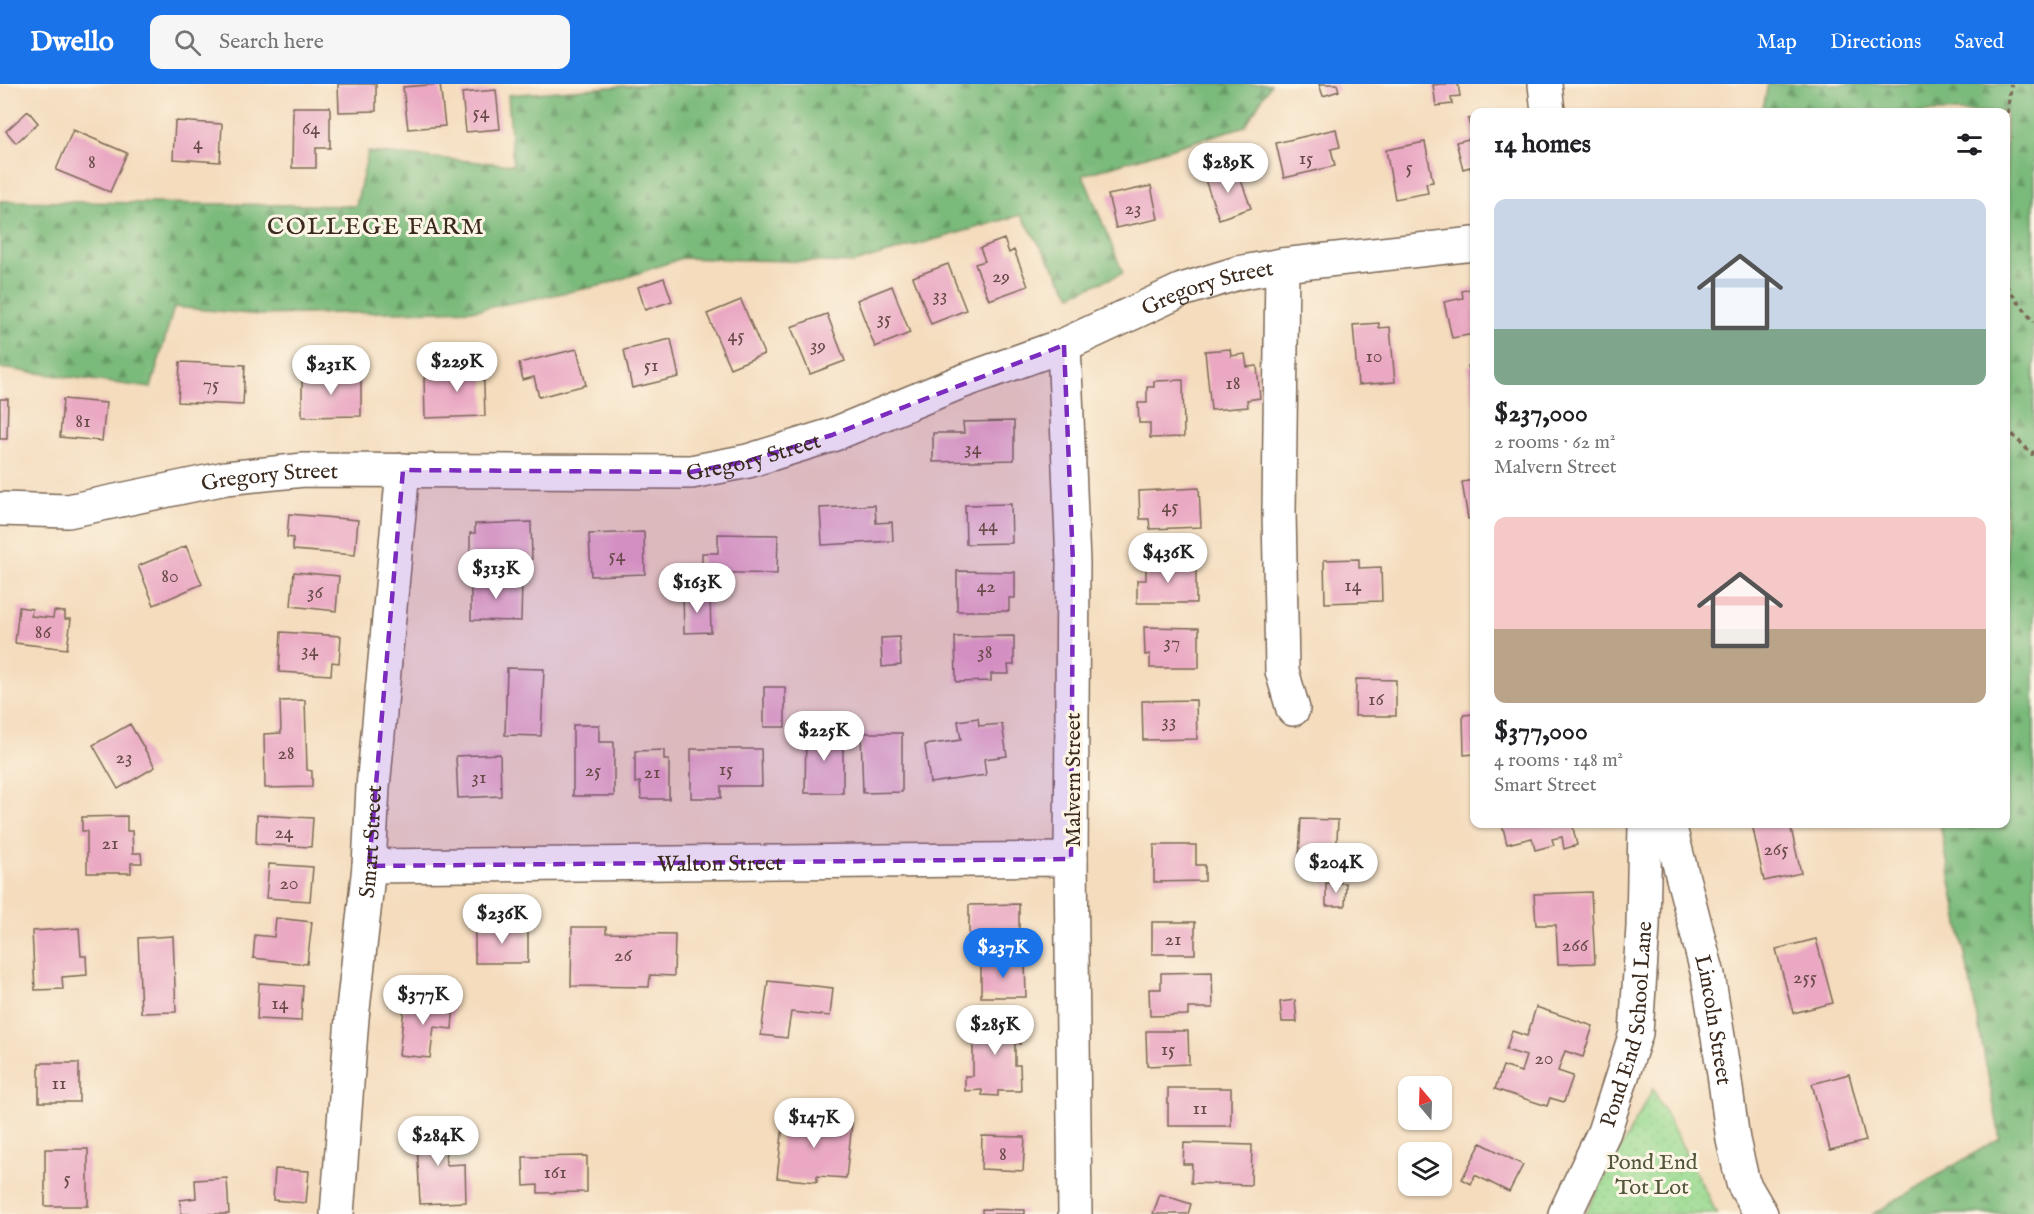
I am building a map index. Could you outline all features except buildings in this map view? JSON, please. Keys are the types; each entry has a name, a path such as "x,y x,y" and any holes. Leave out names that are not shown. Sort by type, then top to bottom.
{"street":[{"path":"1545,84 1548,108"},
{"name":"Gregory Street","path":"0,509 68,511 226,478 293,471 691,472 748,461 832,435 958,383 1064,345 1182,290 1238,273 1282,265 1470,244"},
{"path":"1282,265 1279,510 1282,671 1293,709"},
{"name":"Malvern Street","path":"1064,345 1072,563 1071,859 1075,1214"},
{"name":"Smart Street","path":"337,1214 352,1018 369,866 373,787 403,470"},
{"name":"Pond End School Lane","path":"1565,1214 1604,1132 1636,1033 1643,927 1645,828"},
{"name":"Lincoln Street","path":"1670,828 1708,975 1735,1151 1743,1183 1761,1214"},
{"name":"Walton Street","path":"369,866 1071,859"}],"path":[{"path":"2008,108 2011,84"},
{"path":"2010,291 2034,322"},
{"path":"2010,432 2032,454 2034,451"}],"highlighted area":[{"path":"1064,345 1073,563 1071,859 369,866 403,470 691,472 748,461 832,435"}],"green space":[{"path":"649,84 1271,84 1245,126 1083,175 1123,273 1071,295 1021,215 853,263 682,258 604,285 476,310 260,315 174,307 151,388 0,368 0,201 356,206 368,152 513,165 508,95"},
{"path":"1768,84 2034,84 2034,1214 1873,1214 2000,1138 1941,828 2010,828 2010,108 1763,108"},
{"name":"Pond End Tot Lot","path":"1653,1089 1717,1214 1585,1214"}],"district":[{"name":"COLLEGE FARM","path":"376,226"}]}
